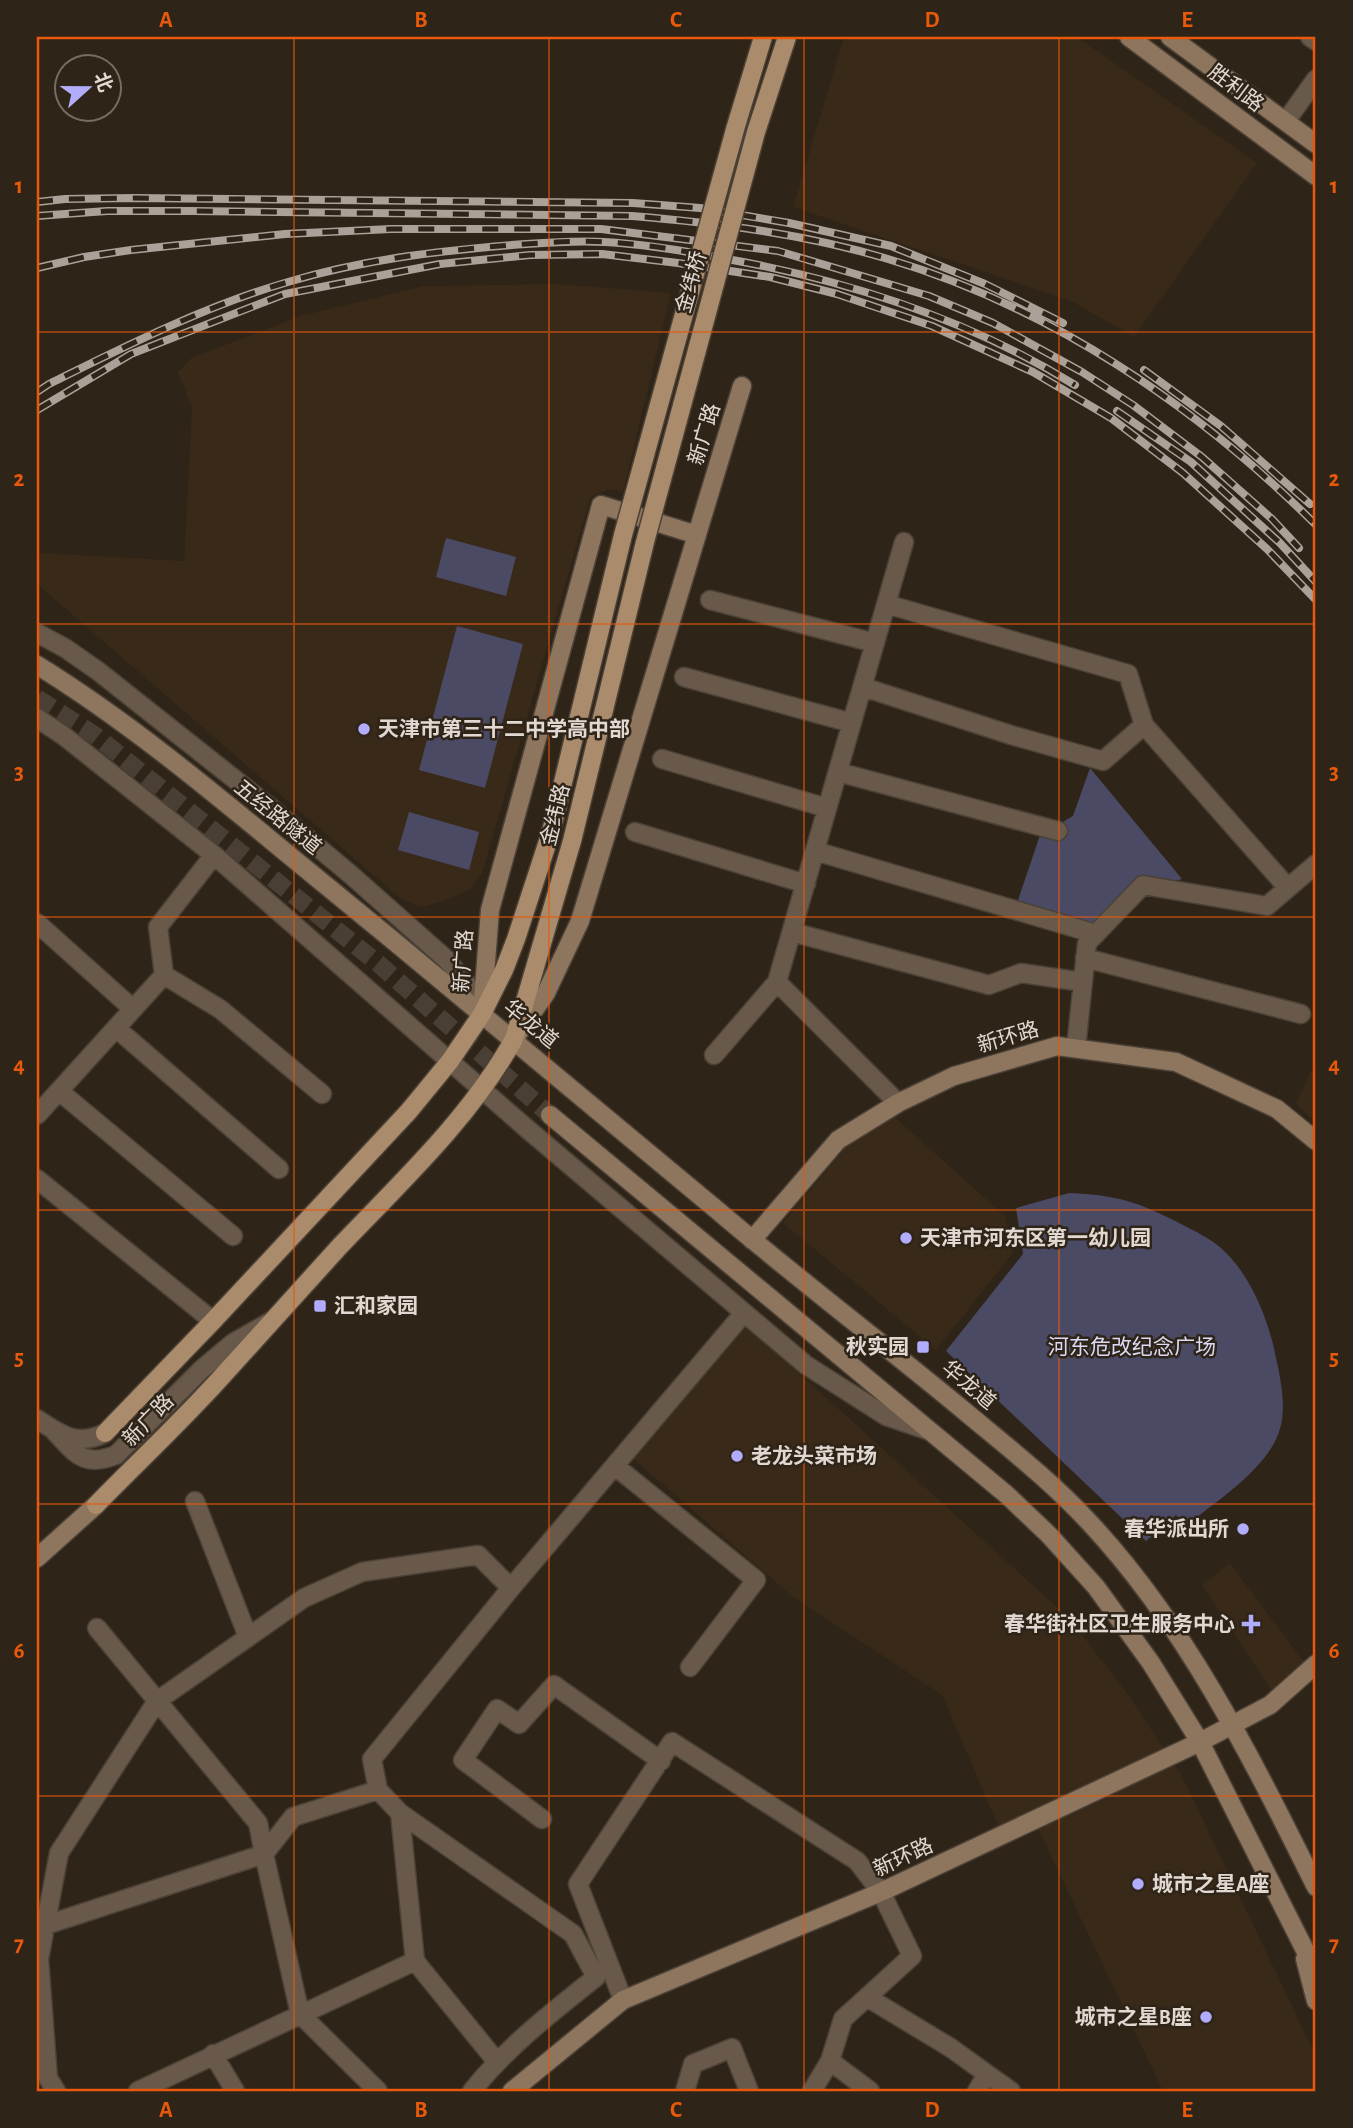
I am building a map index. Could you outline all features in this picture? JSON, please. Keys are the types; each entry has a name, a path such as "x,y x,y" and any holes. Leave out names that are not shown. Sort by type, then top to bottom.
{"main road":[{"name":"金纬桥","path":"624,535 763,37"},
{"name":"金纬桥","path":"645,542 752,145 787,37"},
{"name":"胜利路","path":"1129,37 1316,176"},
{"name":"胜利路","path":"1170,37 1316,144"},
{"name":"新广路","path":"514,1039 546,993 580,921 742,386"},
{"name":"新广路","path":"105,1433 409,1111 450,1061 482,1014 490,910 601,505 697,535"},
{"name":"金纬路","path":"482,1014 504,971 551,832 624,535"},
{"name":"金纬路","path":"482,1088 514,1039 572,841 645,542"},
{"name":"五经路隧道","path":"37,665 103,708 150,743 482,1014"},
{"name":"华龙道","path":"482,1014 752,1240 900,1357 1044,1477 1080,1513 1131,1571 1177,1634 1233,1725 1316,1887"},
{"name":"新环路","path":"752,1240 838,1140 898,1103 954,1076 1057,1046 1175,1062 1277,1109 1316,1140"},
{"name":"新广路","path":"37,1558 96,1506 225,1374 270,1322 429,1153 482,1088"},
{"path":"550,1115 934,1432 1016,1503 1096,1587 1151,1663 1200,1742 1316,1972"},
{"name":"新环路","path":"512,2091 623,2000 881,1892 1200,1742 1270,1705 1316,1664"},
{"path":"1302,1942 1316,2001"}],"street":[{"path":"1310,37 1316,41"},
{"path":"1286,121 1316,79"},
{"path":"713,1055 778,982 904,542"},
{"path":"710,600 875,643"},
{"path":"886,604 1128,674 1144,725 1288,888"},
{"path":"37,633 98,671 350,874 446,959 466,983 482,1014"},
{"path":"684,677 852,723"},
{"path":"863,687 1103,761 1144,725"},
{"path":"37,718 64,736 214,855 743,1314 806,1365 886,1416 934,1432"},
{"path":"662,759 827,808"},
{"path":"838,772 1058,831"},
{"path":"635,832 806,884"},
{"path":"815,851 1096,934"},
{"path":"37,1115 164,975 158,927 214,855"},
{"path":"1076,1048 1087,943 1143,885 1266,906 1316,864"},
{"path":"37,923 133,1009"},
{"path":"792,932 989,985 1021,973 1083,982"},
{"path":"1085,958 1301,1014"},
{"path":"164,975 220,1009 322,1094"},
{"path":"778,982 898,1103"},
{"path":"116,1028 279,1169"},
{"path":"60,1091 233,1236"},
{"path":"37,1179 213,1321"},
{"path":"472,2091 497,2062 551,2012 596,1977 573,1934 400,1813 377,1790 372,1759 511,1588 743,1314"},
{"path":"37,1419 54,1431 81,1458 100,1461 116,1455 202,1369 233,1343 270,1322"},
{"path":"54,1431 71,1438 92,1439 105,1433"},
{"path":"615,1465 756,1580 690,1667"},
{"path":"195,1501 248,1637"},
{"path":"56,2091 48,2078 39,1959 59,1853 157,1701 304,1598 362,1572 478,1555 511,1588"},
{"path":"97,1628 258,1823 300,2014 378,2091"},
{"path":"542,1819 463,1760 497,1709 519,1724 554,1685 661,1760"},
{"path":"623,2000 578,1884 672,1742 857,1861 881,1892 912,1956 844,2019 830,2061 812,2091"},
{"path":"46,1925 264,1854 293,1817 377,1790"},
{"path":"400,1813 415,1961 497,2062"},
{"path":"140,2091 213,2054 415,1961"},
{"path":"870,1999 951,2048 1011,2091"},
{"path":"685,2091 693,2064 732,2048 749,2091"},
{"path":"213,2054 235,2091"},
{"path":"830,2061 870,2091"},
{"path":"976,2091 987,2074"}],"shaded area":[{"path":"844,37 1077,37 1257,163 1134,337 1071,301 793,207"},
{"name":"天津市第三十二中学高中部","path":"557,284 671,293 623,492 609,489 590,498 482,874 469,890 421,907 400,898 37,584 37,556 40,553 184,561 192,408 178,372 191,358 301,316 424,286"},
{"path":"1316,1060 1316,1123 1296,1103"},
{"name":"天津市河东区第一幼儿园","path":"891,1114 1005,1216 1013,1253 936,1350 783,1223 846,1147"},
{"path":"744,1323 1070,1619 1129,1696 1182,1776 1316,2056 1316,2091 1163,2091 1032,1816 1000,1830 942,1695 792,1596 630,1456"},
{"name":"春华街社区卫生服务中心","path":"1230,1563 1304,1662 1273,1693 1202,1585"}],"green space":[{"path":"446,538 516,557 506,596 436,577"},
{"path":"457,626 523,644 485,788 419,770"},
{"path":"1090,768 1182,879 1135,892 1096,930 1016,906 1040,835 1073,816"},
{"path":"409,812 479,832 469,870 398,850"},
{"name":"河东危改纪念广场","path":"1069,1193 1114,1198 1140,1205 1192,1229 1218,1245 1250,1285 1273,1344 1283,1405 1279,1432 1273,1446 1239,1484 1186,1526 1176,1515 1146,1541 946,1351 1023,1254 1016,1208"}],"tunnel":[{"path":"37,698 96,736 380,965 550,1115"}],"railway":[{"path":"37,202 133,198 633,203 700,208 789,223 891,246 985,284 1063,323"},
{"path":"37,216 107,211 632,216 761,231 857,250 948,279 1006,304 1118,365 1222,440 1316,525"},
{"path":"37,268 131,250 285,234 391,229 601,229 778,251 929,296 993,323 1082,372 1133,405 1202,457 1272,519 1299,548"},
{"path":"37,392 107,355 196,315 315,274 427,254 581,241 635,244 696,253 773,268 863,291 950,322 993,341 1075,385"},
{"path":"37,410 131,354 285,294 440,264 530,255 602,254 678,263 770,277 837,294 932,326 1033,372 1111,418 1183,473 1267,549 1316,600"},
{"path":"1144,370 1221,426 1310,504"},
{"path":"1117,411 1191,462 1280,543 1316,582"}],"place":[{"name":"天津市第三十二中学高中部","path":"364,729"},
{"name":"天津市河东区第一幼儿园","path":"906,1238"},
{"name":"汇和家园","path":"320,1306"},
{"name":"秋实园","path":"923,1347"},
{"name":"老龙头菜市场","path":"737,1456"},
{"name":"春华派出所","path":"1243,1529"},
{"name":"春华街社区卫生服务中心","path":"1251,1624"},
{"name":"城市之星A座","path":"1138,1884"},
{"name":"城市之星B座","path":"1206,2017"}]}
